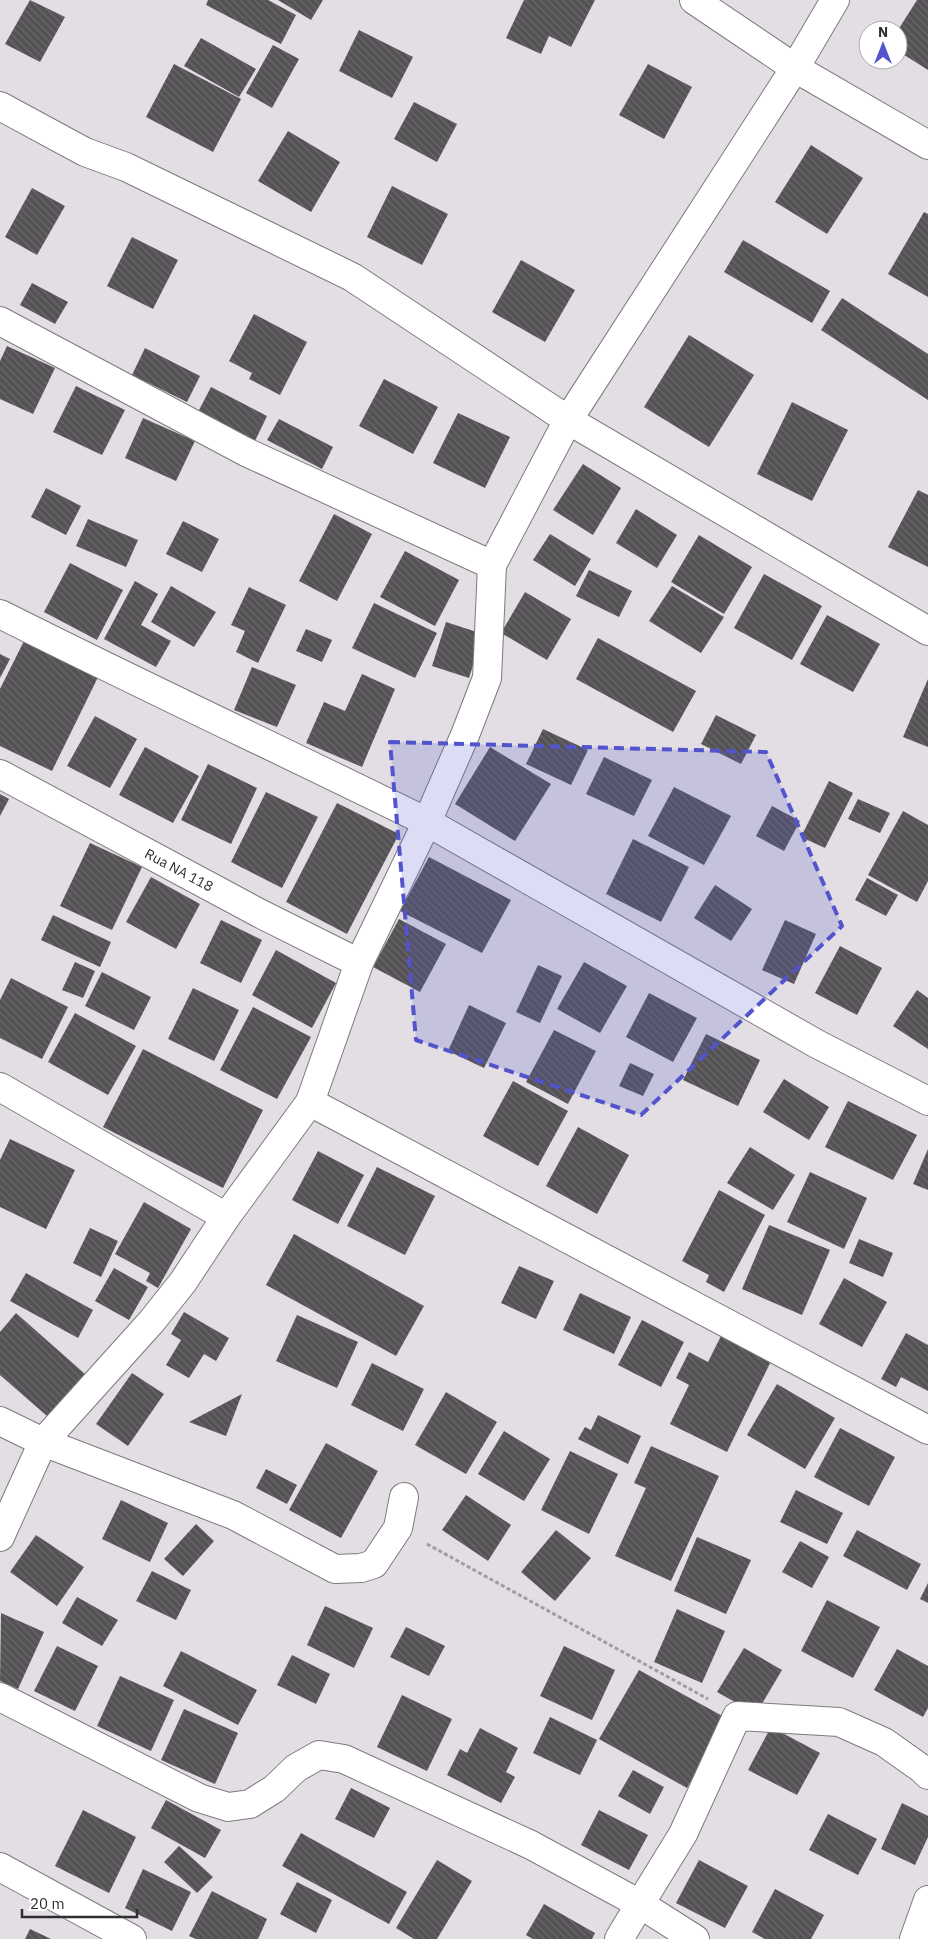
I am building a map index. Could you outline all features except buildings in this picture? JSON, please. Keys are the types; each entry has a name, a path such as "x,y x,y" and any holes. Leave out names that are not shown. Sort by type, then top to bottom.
{"street":[{"path":"694,0 795,68 928,145"},
{"path":"0,1537 43,1442 152,1321 183,1282 226,1217 310,1102 359,963 427,822 465,735 486,678 492,564 568,420 795,68 835,0"},
{"path":"0,106 85,152 126,167 352,277 568,420 928,631"},
{"path":"0,322 246,452 492,564"},
{"path":"0,614 427,822 817,1044 928,1101"},
{"name":"Rua NA 118","path":"0,774 259,913 359,963"},
{"path":"0,1087 226,1217"},
{"path":"310,1102 928,1430"},
{"path":"0,1421 43,1442 233,1515 335,1569 361,1568 374,1564 398,1528 404,1497"},
{"path":"0,1697 199,1798 228,1807 250,1804 274,1789 296,1768 319,1755 344,1759 532,1846 640,1904 695,1939"},
{"path":"620,1939 683,1834 737,1716 839,1722 884,1742 928,1775"},
{"path":"0,1867 132,1939"},
{"path":"914,1939 928,1900"}],"path":[{"path":"398,1528 737,1716"}],"highlighted area":[{"path":"390,742 766,752 842,926 641,1115 416,1040"}]}
